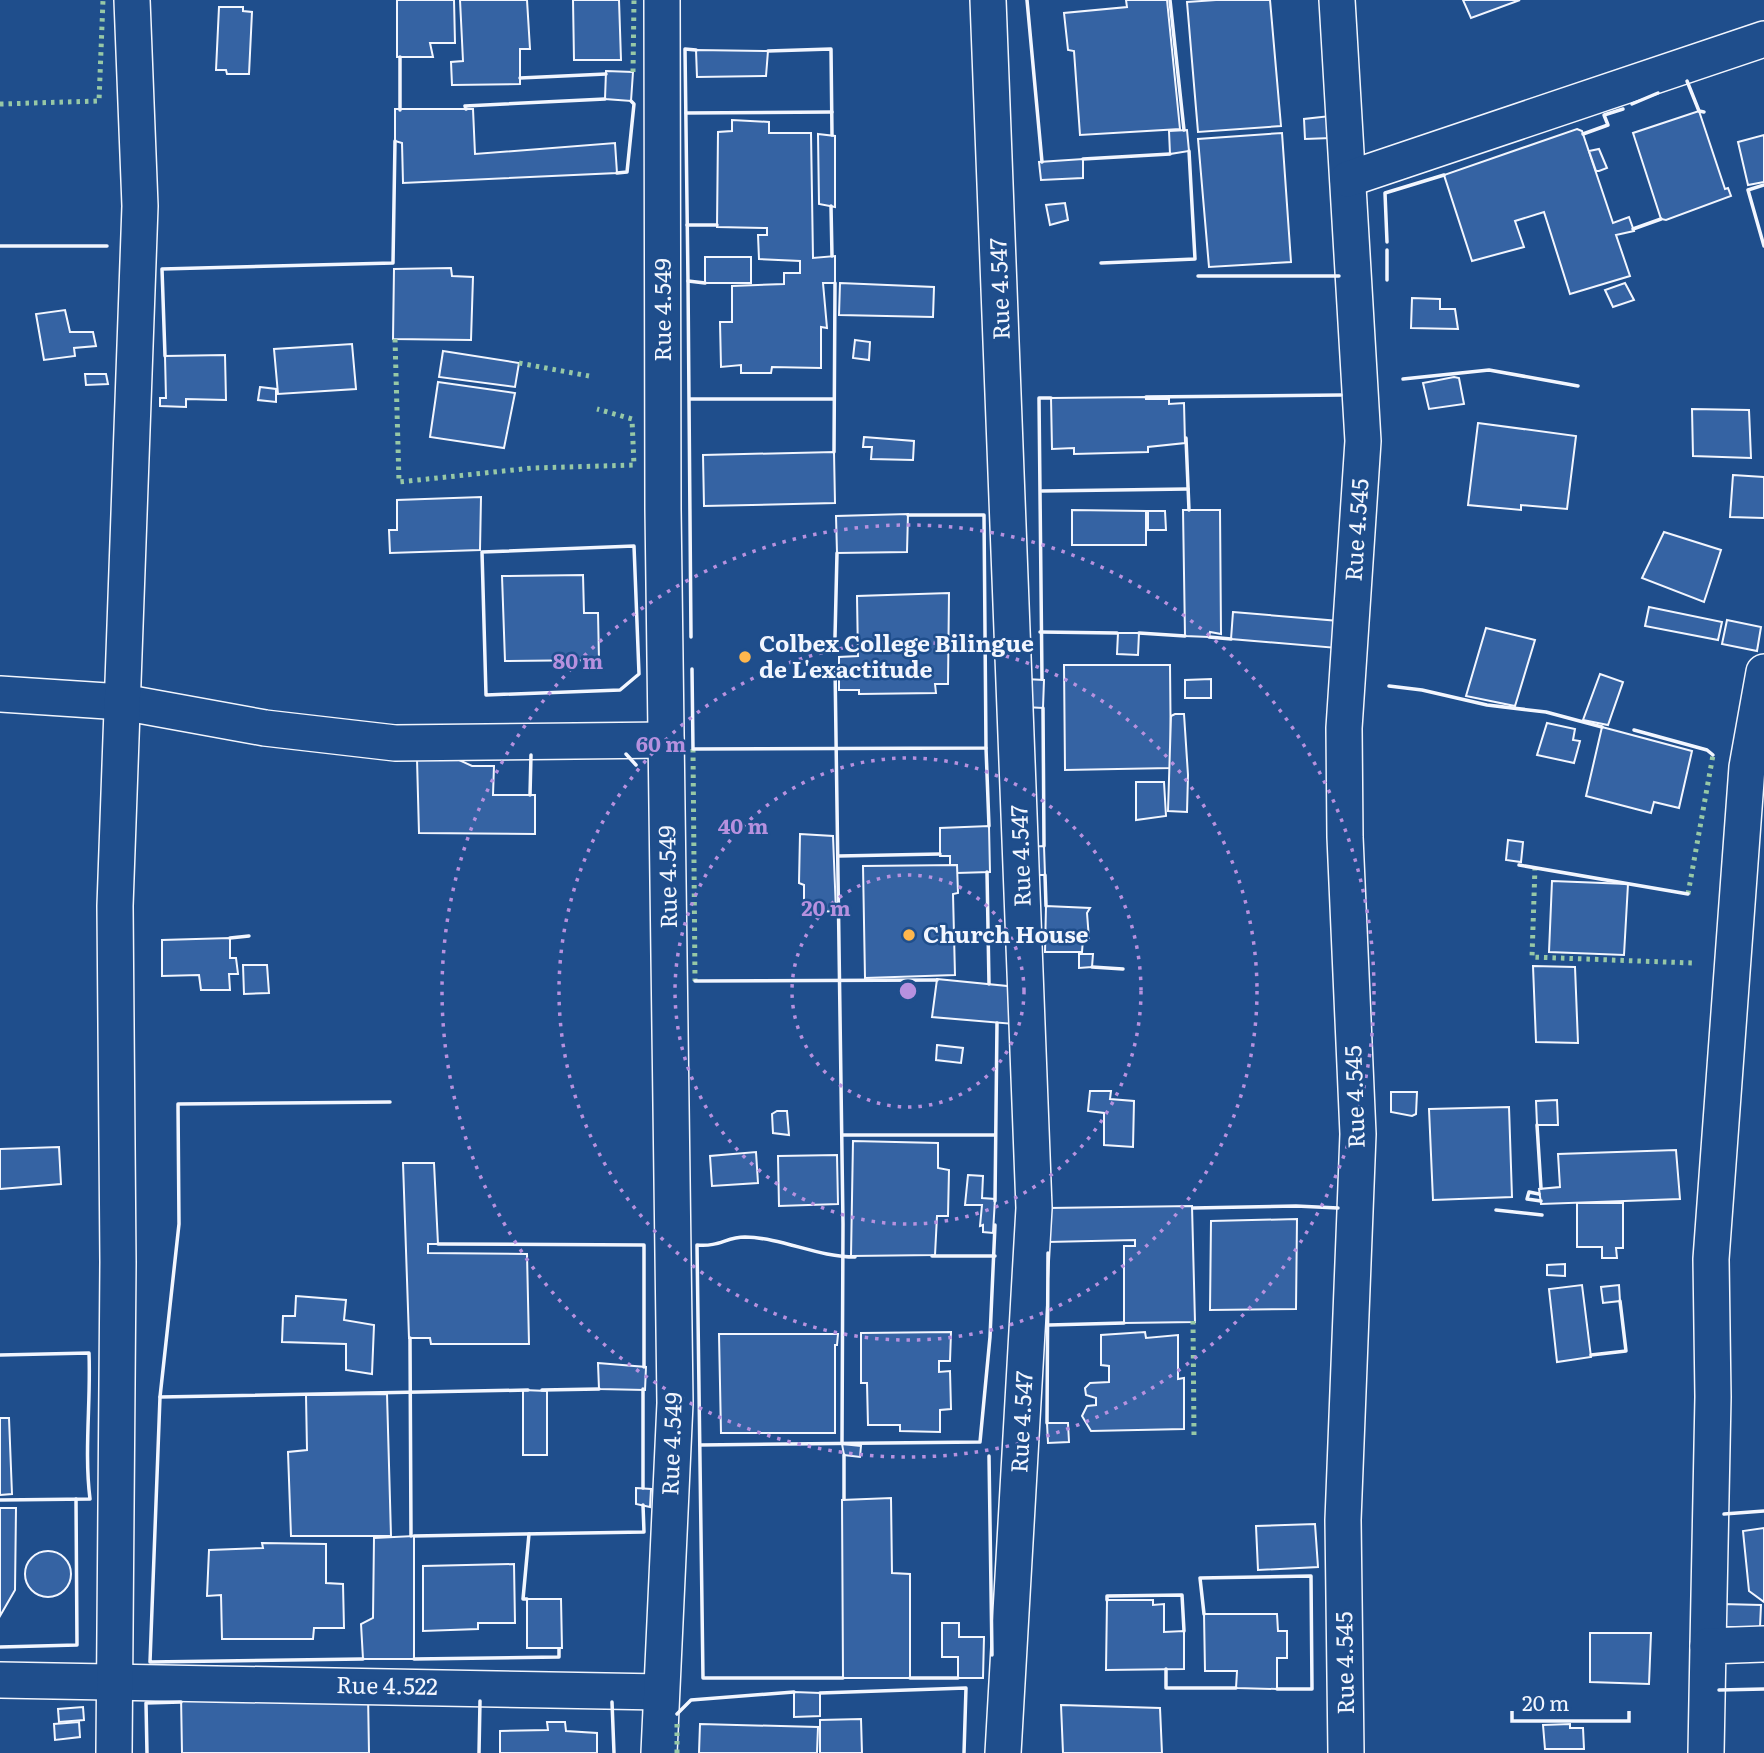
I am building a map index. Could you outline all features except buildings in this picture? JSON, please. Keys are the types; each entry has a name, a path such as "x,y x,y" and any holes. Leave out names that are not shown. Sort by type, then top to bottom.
{"street":[{"path":"114,1753 118,1262 115,906 140,206 132,0"},
{"name":"Rue 4.549","path":"659,1753 675,1403 666,740 662,0"},
{"name":"Rue 4.547","path":"988,0 1034,1208 1003,1753"},
{"name":"Rue 4.545","path":"1337,0 1363,441 1344,728 1345,837 1358,1134 1343,1520 1346,1753"},
{"path":"1348,179 1764,39"},
{"path":"1706,1753 1713,1397 1711,1259 1747,767 1764,672"},
{"path":"0,694 122,702 265,728 395,743 666,740"},
{"path":"1709,1646 1764,1644"},
{"name":"Rue 4.522","path":"0,1680 661,1692"}],"hedge":[{"path":"0,104 99,101 103,0"},
{"path":"633,72 634,0"},
{"path":"395,339 399,482 532,468 634,465 632,419 597,409"},
{"path":"519,363 589,376"},
{"path":"693,749 695,981"},
{"path":"1688,894 1713,755"},
{"path":"1535,867 1532,957 1692,963"},
{"path":"1193,1321 1194,1436"},
{"path":"677,1721 677,1753"}],"wall":[{"path":"1027,0 1042,162"},
{"path":"1170,0 1184,130"},
{"path":"696,50 685,49 688,281 705,283"},
{"path":"768,51 831,49 832,135"},
{"path":"400,57 400,110"},
{"path":"520,78 606,74"},
{"path":"1687,81 1699,111 1704,112"},
{"path":"1632,104 1658,93"},
{"path":"466,109 465,106 605,99"},
{"path":"617,173 627,172 634,104 631,101"},
{"path":"1583,134 1608,125 1604,115 1623,109"},
{"path":"686,113 832,112"},
{"path":"165,356 162,269 393,263 395,141"},
{"path":"1101,263 1195,259 1189,151"},
{"path":"1083,159 1170,154"},
{"path":"1387,242 1385,193 1444,175"},
{"path":"1764,185 1748,190 1764,246"},
{"path":"831,206 832,256"},
{"path":"1633,229 1661,219"},
{"path":"687,225 717,225"},
{"path":"0,246 107,246"},
{"path":"1387,250 1387,280"},
{"path":"1198,276 1339,276"},
{"path":"688,281 691,637"},
{"path":"834,452 835,283"},
{"path":"1403,379 1489,370 1578,386"},
{"path":"1146,397 1341,395"},
{"path":"1042,679 1039,398 1051,398"},
{"path":"690,399 834,399"},
{"path":"1186,438 1189,510"},
{"path":"1042,491 1188,489"},
{"path":"692,669 693,749 986,748 984,515 908,515"},
{"path":"634,546 639,674 620,690 486,695 482,552 634,546"},
{"path":"835,637 837,553"},
{"path":"1040,632 1117,633"},
{"path":"1139,633 1185,636"},
{"path":"1209,637 1231,639"},
{"path":"835,667 843,1224 842,1442"},
{"path":"1389,686 1422,690 1487,705 1546,712 1602,727"},
{"path":"1043,708 1044,846"},
{"path":"1634,730 1707,750 1713,755"},
{"path":"986,748 989,826"},
{"path":"626,754 636,765"},
{"path":"530,795 531,755"},
{"path":"839,856 940,854"},
{"path":"1519,865 1688,894"},
{"path":"987,872 989,984"},
{"path":"1045,875 1046,906"},
{"path":"230,938 249,936"},
{"path":"1092,967 1123,969"},
{"path":"695,981 937,980"},
{"path":"995,1201 997,1023"},
{"path":"363,1659 150,1662 160,1397 179,1224 178,1104 390,1102"},
{"path":"1537,1125 1541,1188"},
{"path":"842,1135 995,1135"},
{"path":"1539,1194 1529,1192 1527,1199 1541,1201"},
{"path":"1193,1208 1338,1208"},
{"path":"1496,1210 1542,1215"},
{"path":"700,1445 980,1442 990,1337 995,1225"},
{"path":"843,1678 703,1678 697,1245 712,1245 745,1237 759,1238 828,1254 855,1257"},
{"path":"438,1244 644,1245 644,1367"},
{"path":"1047,1423 1048,1253"},
{"path":"932,1256 995,1256"},
{"path":"1591,1355 1626,1351 1620,1301"},
{"path":"1049,1325 1124,1323"},
{"path":"410,1338 411,1536"},
{"path":"0,1355 89,1353 90,1499 0,1500"},
{"path":"542,1390 599,1389"},
{"path":"643,1389 643,1488"},
{"path":"160,1397 528,1390"},
{"path":"844,1455 844,1499"},
{"path":"989,1456 992,1655"},
{"path":"0,1647 77,1645 76,1499"},
{"path":"414,1536 644,1532 643,1505"},
{"path":"1724,1514 1764,1511"},
{"path":"527,1599 523,1599 529,1534"},
{"path":"1204,1614 1200,1578 1311,1576 1312,1689 1277,1689"},
{"path":"1107,1600 1107,1596 1182,1595 1184,1631"},
{"path":"414,1659 559,1657 559,1649"},
{"path":"1166,1669 1166,1688 1236,1688"},
{"path":"910,1678 958,1678"},
{"path":"820,1693 966,1688 964,1753"},
{"path":"1719,1690 1764,1689"},
{"path":"677,1714 691,1700 794,1692"},
{"path":"479,1753 480,1701"},
{"path":"147,1753 146,1703 181,1702"},
{"path":"612,1702 614,1753"}],"place":[{"name":"Colbex College Bilingue de L'exactitude","path":"745,657"},
{"name":"Church House","path":"909,935"}]}
